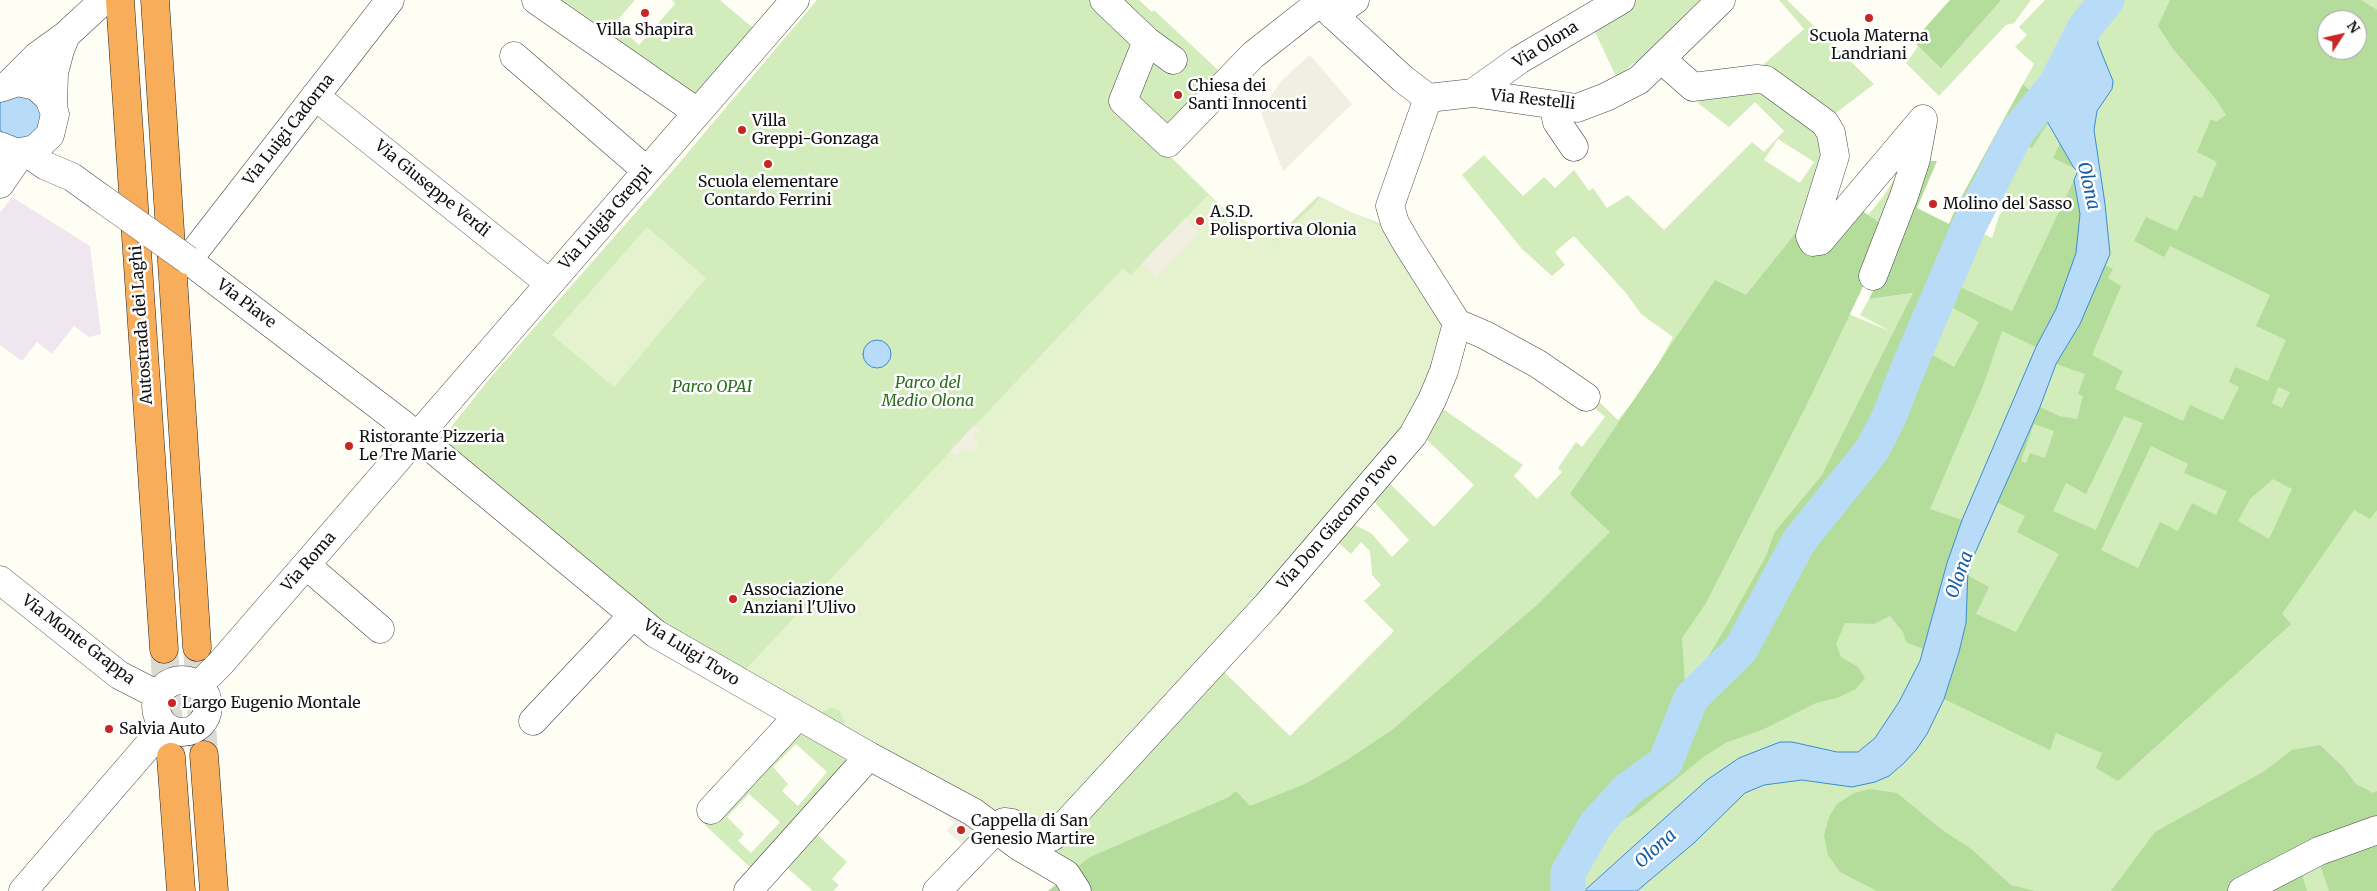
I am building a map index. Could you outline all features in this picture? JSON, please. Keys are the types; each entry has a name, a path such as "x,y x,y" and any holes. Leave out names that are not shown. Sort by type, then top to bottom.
{"highway":[{"name":"Autostrada dei Laghi","path":"120,0 164,649"},
{"name":"Autostrada dei Laghi","path":"155,0 197,647"},
{"path":"204,755 214,891"},
{"path":"171,757 181,891"}],"street":[{"path":"3,86 37,56 70,31 104,0"},
{"name":"Via Luigi Cadorna","path":"198,258 315,96 390,0"},
{"path":"536,0 697,112"},
{"name":"Via Luigia Greppi","path":"416,436 795,0"},
{"path":"1104,0 1147,41 1173,60"},
{"name":"Via Olona","path":"1473,93 1519,60 1621,0"},
{"name":"Via Restelli","path":"1428,98 1473,93 1577,108 1606,97 1639,80 1721,0"},
{"path":"1147,41 1123,101 1168,143 1253,55 1331,5 1403,79 1428,98 1390,206 1395,223 1407,244 1457,323 1538,364 1586,397"},
{"path":"0,184 16,150 40,146 53,117 54,73 70,31"},
{"path":"514,56 647,171"},
{"path":"1661,59 1692,87 1757,79 1766,80 1825,123 1831,133 1835,156 1810,236 1813,242 1820,241 1923,119 1916,159 1904,196 1873,276"},
{"path":"3,86 27,83 36,86 49,98 59,149 72,178"},
{"name":"Via Giuseppe Verdi","path":"315,96 549,283"},
{"path":"1553,105 1557,122 1574,148"},
{"name":"Via Piave","path":"16,150 72,178 198,258 416,436"},
{"name":"Via Don Giacomo Tovo","path":"995,828 1008,822 1039,837 1052,837 1154,729 1267,605 1413,435 1432,400 1444,371 1457,323"},
{"name":"Via Roma","path":"198,686 222,663 416,436"},
{"name":"Via Luigi Tovo","path":"416,436 632,616 673,645 869,756 973,812 1020,847 1066,874 1076,891"},
{"path":"306,565 380,629"},
{"name":"Via Monte Grappa","path":"0,580 119,675 158,695"},
{"path":"533,721 632,616"},
{"path":"184,680 198,686 204,693 207,701 204,719 191,730 182,732 165,726 157,712 158,695 168,684 176,681 184,680"},
{"path":"710,810 798,716"},
{"path":"23,891 165,726"},
{"path":"748,891 869,756"},
{"path":"937,891 988,838 995,828"},
{"path":"2242,891 2319,851 2377,830"}],"shaded area":[{"path":"1310,55 1352,104 1283,171 1260,110 1283,79"},
{"path":"12,197 90,246 101,334 89,337 74,326 52,354 37,342 22,361 0,345 0,213"},
{"path":"1185,218 1200,233 1156,277 1142,263"},
{"path":"974,425 980,431 973,437 978,444 977,449 970,453 963,449 956,456 950,451"},
{"path":"924,796 974,826 974,833 963,845 947,831 954,823"}],"green space":[{"path":"556,0 635,0 615,23 639,45 675,4 672,0 720,0 753,28 696,97"},
{"name":"Parco del Medio Olona","path":"817,0 1139,0 1152,12 1154,10 1234,85 1170,156 1223,208 1274,239 1318,196 1352,213 1379,223 1392,231 1214,662 1290,736 1394,631 1364,601 1381,585 1372,575 1370,551 1361,542 1351,554 1333,538 1343,519 1371,533 1392,557 1409,540 1367,494 1382,476 1434,527 1474,485 1421,434 1436,404 1523,465 1514,476 1537,499 1562,472 1558,468 1576,442 1582,447 1605,417 1585,400 1591,394 1618,420 1648,383 1673,337 1641,314 1626,293 1574,236 1555,252 1565,265 1552,276 1522,249 1462,175 1484,155 1523,196 1544,177 1555,188 1574,170 1589,191 1593,188 1607,208 1628,195 1664,230 1752,142 1764,152 1784,131 1755,102 1729,127 1699,104 1696,94 1756,86 1822,133 1825,143 1787,289 1890,331 1860,315 1869,299 1914,293 1894,332 1958,221 1992,238 1999,216 2006,206 1976,188 2031,90 2023,84 2034,64 2015,47 2027,35 2019,27 2045,0 2087,0 2060,48 2095,0 2377,0 2377,891 1081,891 674,632 440,441 490,378 674,169","holes":["1778,139 1814,162 1800,183 1764,160"]},
{"path":"1628,0 1715,0 1640,62 1633,63 1619,83 1590,21"},
{"path":"1779,0 1787,0 1874,84 1828,119 1749,77 1804,29"},
{"path":"1950,0 2001,0 1941,68 1913,41"},
{"path":"1952,0 2031,0 2014,23 2006,25 1939,96 1906,63"},
{"path":"2170,0 2361,0 2377,10 2377,510 2370,519 2354,510 2282,614 2291,624 2118,781 2096,768 2102,753 2056,733 2050,750 1944,699 1966,623 1967,575 1989,587 1976,614 2016,632 2059,554 2017,532 2025,516 1996,502 2040,407 2059,416 2077,419 2083,396 2078,394 2085,374 2056,364 2080,324 2105,265 2113,269 2108,278 2121,286 2092,355 2123,371 2115,389 2183,421 2190,405 2223,420 2239,387 2229,382 2235,367 2268,381 2286,340 2256,326 2270,295 2170,246 2164,257 2134,241 2146,217 2177,231 2194,195 2202,198 2217,162 2197,152 2211,119 2216,122 2226,115 2215,98 2173,49 2158,26","holes":["2278,387 2290,392 2282,408 2272,403","2124,416 2143,423 2096,530 2053,511 2066,483 2086,494","2034,424 2054,431 2045,458 2030,453 2026,463 2021,461","2151,446 2188,464 2184,473 2227,491 2216,515 2192,503 2178,531 2160,522 2138,568 2101,550","2273,479 2292,489 2269,539 2238,521 2250,499"]},
{"path":"2023,84 2037,96 2048,123 2032,148 2025,145 1958,286 2012,311 2074,180 2080,214 2076,253 2056,309 2036,347 2002,331 1983,386 1930,509 1962,520 1947,563 1923,649 1906,642 1903,632 1890,616 1874,624 1845,623 1836,644 1841,657 1858,667 1865,678 1856,689 1837,698 1816,703 1764,729 1725,743 1702,758 1633,815 1580,840 1553,891 1048,891 1090,857 1229,797 1236,791 1250,806 1305,784 1347,760 1392,730 1537,605 1610,532 1570,494 1715,280 1746,295 1807,219 1854,205 1890,230 1808,402 1706,603 1682,638 1685,686 1708,657 1733,615 1767,554 1774,533 1822,475 1913,293 1869,299 1882,273 1926,161 1937,161 1917,208 1949,224 1957,205","holes":["1944,303 1979,322 1954,367 1920,348"]},
{"path":"2060,143 2064,149 2074,168 2053,158"},
{"path":"1907,149 1912,149 1914,154 1890,230 1868,215 1883,197 1906,160 1900,154"},
{"path":"1208,195 1223,209 1275,241 1313,206 1320,197 1378,225 1391,233 1449,326 1419,415 1057,823 1033,830 843,730 845,722 839,710 831,707 819,714 742,673 1123,268 1131,275"},
{"path":"647,227 706,278 614,387 552,335"},
{"path":"794,729 844,754 846,769 753,870 705,825","holes":["796,744 827,772 798,806 782,791 788,784 773,767","749,794 780,822 751,853 738,841 744,834 727,817"]},
{"path":"2320,745 2343,767 2356,784 2373,793 2377,791 2377,822 2232,891 2111,891 2155,832 2263,772 2292,750"},
{"path":"1870,789 1897,793 1942,830 1970,848 2011,885 2035,891 1877,891 1840,872 1828,855 1824,835 1829,817 1837,804 1854,793"},
{"path":"814,832 847,862 832,879 839,885 833,891 813,891 784,865"},
{"path":"2377,839 2377,891 2329,891 2320,865 2301,871 2307,891 2260,891 2325,858"}],"water":[{"path":"2087,0 2123,0 2105,20 2097,33 2098,44 2113,81 2112,89 2097,111 2094,130 2110,254 2080,324 2056,364 2040,407 1968,569 1966,623 1959,652 1944,699 1927,734 1916,750 1889,776 1875,782 1852,787 1802,780 1764,785 1745,793 1694,843 1637,891 1584,891 1707,780 1739,758 1780,742 1792,742 1837,752 1858,752 1875,738 1899,702 1920,661 1947,563 1962,520 2036,347 2056,309 2076,253 2080,214 2074,180 2078,171 2074,168 2048,123 2037,96 2063,42"},
{"path":"21,93 41,106 42,122 33,136 18,140 3,134 0,129 0,103 6,97"},
{"path":"877,340 887,344 891,354 887,364 877,368 867,364 863,354 867,344"}],"waterway":[{"name":"Olona","path":"1568,891 1568,873 1596,824 1627,790 1665,763 1691,698 1741,649 1799,541 1872,450 1889,417 1969,226 2017,132 2056,84 2085,27 2107,0"}],"tunnel":[{"path":"197,647 204,755"},
{"path":"164,649 171,757"}],"place":[{"name":"Villa Shapira","path":"645,13"},
{"name":"Scuola Materna Landriani","path":"1869,18"},
{"name":"Chiesa dei Santi Innocenti","path":"1178,95"},
{"name":"Villa Greppi-Gonzaga","path":"742,130"},
{"name":"Scuola elementare Contardo Ferrini","path":"768,164"},
{"name":"Molino del Sasso","path":"1933,204"},
{"name":"A.S.D. Polisportiva Olonia","path":"1200,221"},
{"name":"Ristorante Pizzeria Le Tre Marie","path":"349,446"},
{"name":"Associazione Anziani l'Ulivo","path":"733,599"},
{"name":"Largo Eugenio Montale","path":"172,703"},
{"name":"Salvia Auto","path":"109,729"},
{"name":"Cappella di San Genesio Martire","path":"961,830"}],"park label":[{"name":"Parco OPAI","path":"712,387"}]}
